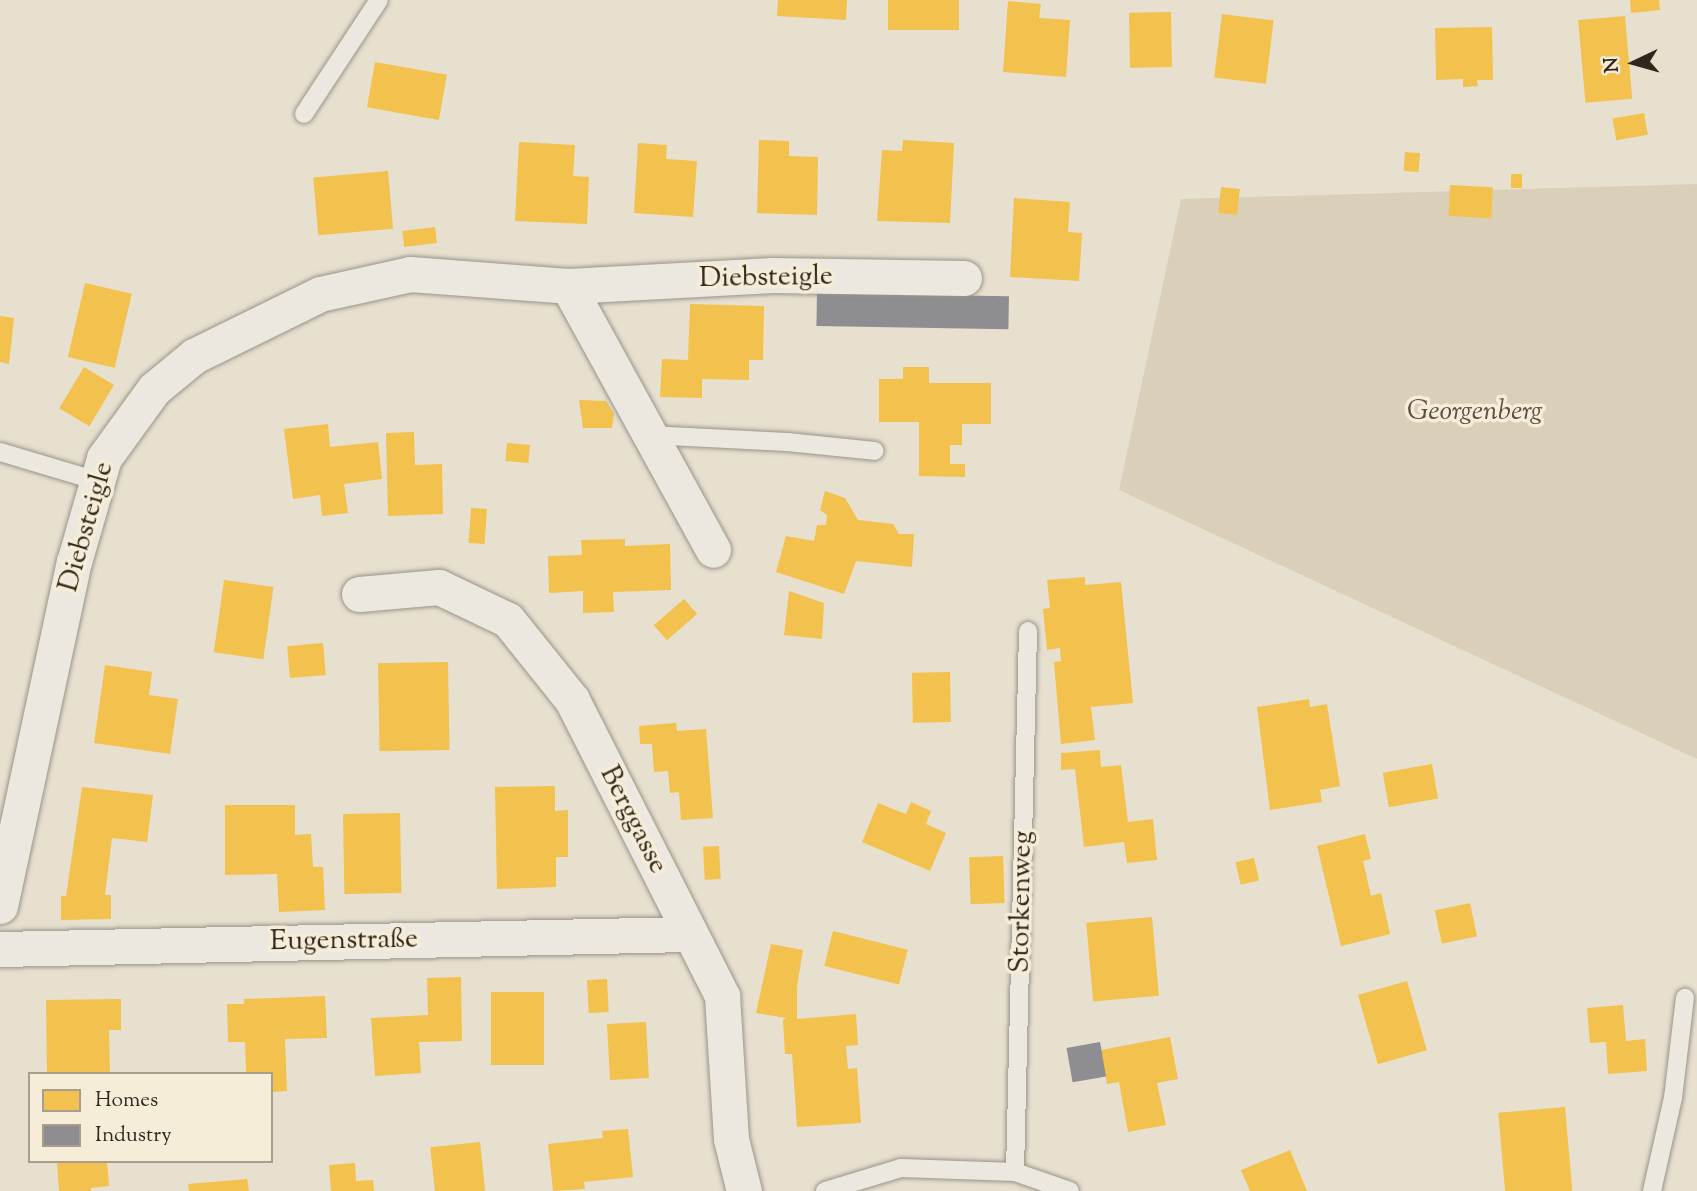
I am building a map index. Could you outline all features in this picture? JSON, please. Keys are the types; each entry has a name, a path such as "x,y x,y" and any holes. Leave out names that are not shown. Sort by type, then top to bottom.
{"street":[{"name":"Diebsteigle","path":"0,906 74,562 104,458 153,389 194,356 320,294 410,274 568,286 773,275 964,278"},
{"path":"568,286 713,550"},
{"name":"Berggasse","path":"359,594 439,587 508,620 572,701 688,934 722,996 731,1139 744,1191"},
{"name":"Eugenstraße","path":"0,948 688,934"}],"lane":[{"path":"304,114 379,0"},
{"path":"649,435 787,442 875,451"},
{"path":"0,452 97,481"},
{"name":"Storkenweg","path":"1015,1172 1028,631"},
{"path":"1652,1191 1673,1098 1685,998"},
{"path":"825,1191 901,1168 1015,1172 1070,1191"}],"green space":[{"name":"Georgenberg","path":"1697,184 1697,759 1119,490 1181,199"}],"building: Homes":[{"path":"778,0 847,0 846,20 777,16"},
{"path":"888,0 959,0 959,30 888,30"},
{"path":"1630,0 1659,0 1660,10 1631,13"},
{"path":"1008,1 1041,4 1039,18 1070,20 1066,77 1003,72"},
{"path":"1171,12 1172,67 1130,68 1129,13"},
{"path":"1222,14 1274,20 1266,84 1214,78"},
{"path":"1625,16 1632,99 1585,103 1578,20"},
{"path":"1492,27 1493,80 1477,80 1478,86 1463,87 1463,79 1436,80 1435,28"},
{"path":"375,62 447,75 439,120 367,107"},
{"path":"1644,113 1648,135 1616,140 1612,119"},
{"path":"759,140 789,141 789,156 818,157 817,215 757,213"},
{"path":"903,140 954,143 950,223 877,221 882,150 902,151"},
{"path":"519,142 575,145 573,176 589,177 587,224 515,221"},
{"path":"638,143 667,145 666,159 697,161 693,217 634,213"},
{"path":"1405,152 1420,153 1419,172 1404,171"},
{"path":"388,171 393,229 318,235 313,178"},
{"path":"1511,174 1522,174 1522,188 1511,188"},
{"path":"1450,185 1493,187 1491,218 1448,216"},
{"path":"1221,187 1240,189 1237,215 1218,213"},
{"path":"1014,198 1070,202 1068,232 1082,233 1079,281 1010,277"},
{"path":"435,227 437,243 404,247 402,231"},
{"path":"85,283 132,294 115,368 68,357"},
{"path":"690,304 764,306 763,360 749,360 749,380 702,379 702,398 660,397 662,359 688,360"},
{"path":"0,316 14,318 9,364 0,362"},
{"path":"84,367 114,385 89,426 59,408"},
{"path":"903,367 929,367 929,383 991,383 991,424 962,424 962,445 950,445 950,464 965,464 965,477 919,476 919,422 879,422 879,379 903,379"},
{"path":"579,400 606,401 614,414 612,428 583,428"},
{"path":"328,424 330,447 378,442 382,479 344,484 348,513 322,516 320,495 293,499 284,429"},
{"path":"414,432 415,465 442,464 443,514 388,516 386,433"},
{"path":"507,443 530,445 528,463 505,461"},
{"path":"825,491 845,498 858,520 893,524 899,534 914,534 912,567 856,561 844,594 776,572 786,536 814,541 817,525 826,525 827,515 820,510"},
{"path":"471,508 487,509 485,544 469,543"},
{"path":"625,539 625,546 670,544 671,590 613,592 614,612 583,613 583,591 549,593 548,556 582,555 581,540"},
{"path":"1085,577 1085,585 1121,582 1133,703 1091,707 1095,740 1061,744 1054,662 1061,661 1060,648 1047,650 1043,609 1050,608 1047,580"},
{"path":"224,580 274,587 263,659 214,652"},
{"path":"789,591 824,603 822,639 784,635"},
{"path":"684,599 697,614 667,640 654,625"},
{"path":"323,643 326,675 290,678 287,646"},
{"path":"448,662 450,750 380,751 378,663"},
{"path":"105,665 152,672 149,695 178,699 170,754 94,743"},
{"path":"950,672 951,722 913,723 912,673"},
{"path":"1309,699 1310,707 1327,704 1340,786 1320,790 1322,802 1270,810 1257,707"},
{"path":"676,723 677,731 706,729 713,818 681,820 679,792 670,793 668,771 654,772 652,744 640,744 639,726"},
{"path":"1100,750 1101,767 1121,765 1128,822 1153,819 1157,860 1127,863 1124,842 1084,847 1075,769 1061,770 1061,753"},
{"path":"1432,764 1438,798 1389,807 1383,773"},
{"path":"555,786 555,811 568,810 568,857 556,857 556,887 497,889 495,787"},
{"path":"82,787 153,795 147,842 112,838 105,895 111,895 111,919 61,920 61,896 66,896"},
{"path":"911,802 931,811 926,824 946,833 930,871 862,842 878,803 906,814"},
{"path":"225,805 295,805 295,835 311,834 313,867 323,867 325,910 279,912 277,874 225,875"},
{"path":"400,813 401,893 344,894 343,814"},
{"path":"1365,834 1371,859 1363,861 1371,896 1381,893 1390,934 1341,946 1317,846"},
{"path":"719,846 721,879 705,880 703,847"},
{"path":"1003,856 1005,903 971,904 969,857"},
{"path":"1254,858 1259,880 1241,885 1235,862"},
{"path":"1470,903 1477,936 1442,944 1435,910"},
{"path":"1152,917 1159,996 1093,1001 1086,923"},
{"path":"833,931 908,950 899,985 824,966"},
{"path":"771,944 803,950 797,986 797,1019 856,1014 858,1045 846,1046 848,1069 857,1068 861,1123 797,1127 792,1054 785,1054 783,1020 786,1018 756,1013"},
{"path":"461,977 462,1041 419,1042 421,1073 375,1076 371,1018 428,1015 427,978"},
{"path":"607,979 609,1012 589,1013 587,980"},
{"path":"1407,981 1427,1050 1378,1064 1358,995"},
{"path":"491,992 544,992 544,1065 491,1065"},
{"path":"325,996 327,1038 285,1039 287,1091 273,1092 273,1072 246,1072 245,1042 228,1042 227,1004 244,1004 244,999"},
{"path":"121,999 121,1030 109,1030 110,1072 47,1072 46,1000"},
{"path":"1623,1005 1626,1041 1645,1039 1647,1071 1608,1074 1606,1042 1590,1043 1587,1008"},
{"path":"646,1022 649,1078 610,1080 607,1024"},
{"path":"1170,1037 1178,1079 1157,1083 1166,1125 1128,1132 1119,1082 1107,1084 1101,1050"},
{"path":"1565,1107 1572,1191 1505,1191 1498,1113"},
{"path":"628,1129 633,1177 584,1182 585,1189 553,1191 548,1144 603,1138 602,1131"},
{"path":"480,1142 485,1191 435,1191 430,1147"},
{"path":"1290,1150 1307,1191 1250,1191 1241,1170"},
{"path":"57,1163 107,1163 109,1186 91,1188 91,1191 59,1191"},
{"path":"355,1163 356,1181 373,1180 374,1191 331,1191 329,1165"},
{"path":"247,1179 249,1191 189,1191 188,1184"}],"building: Industry":[{"path":"817,293 1009,296 1008,329 816,326"},
{"path":"1100,1042 1106,1076 1073,1082 1067,1048"}]}
